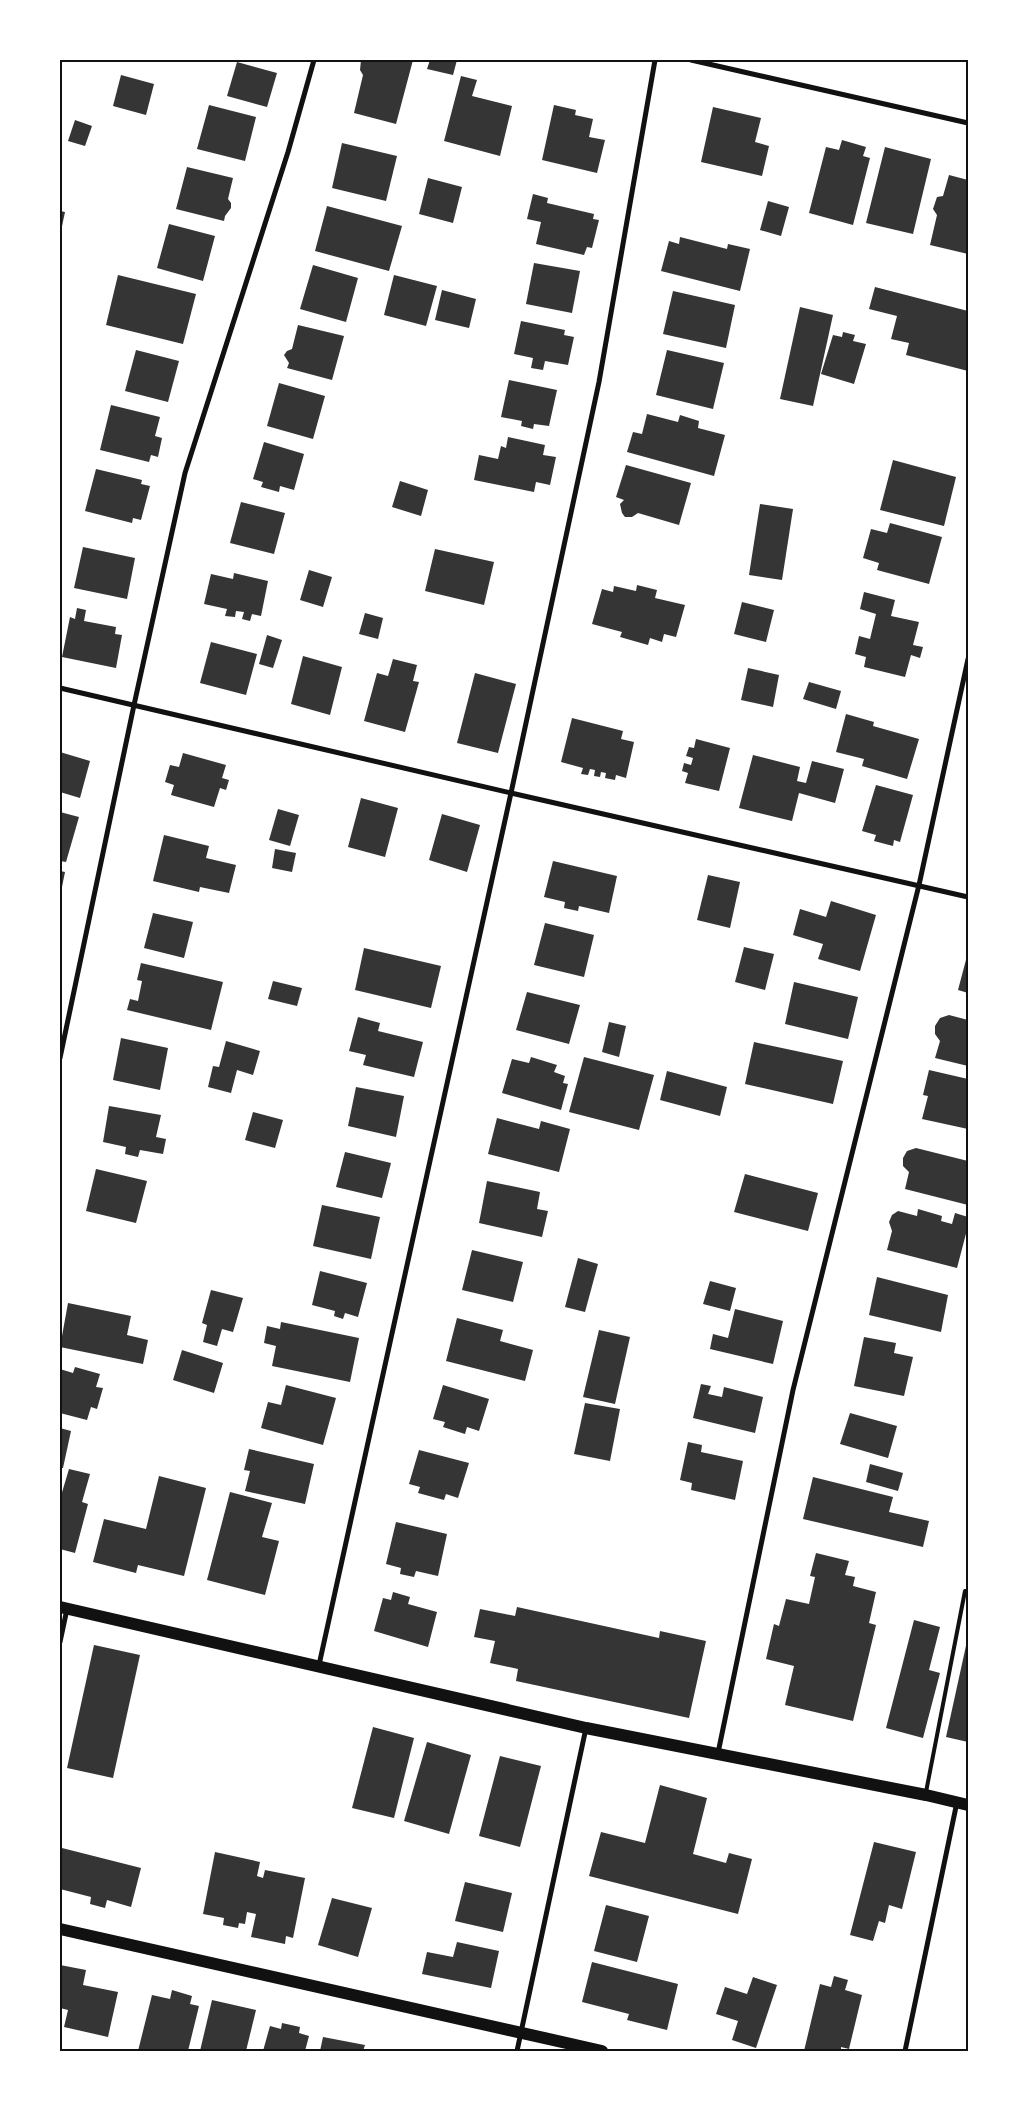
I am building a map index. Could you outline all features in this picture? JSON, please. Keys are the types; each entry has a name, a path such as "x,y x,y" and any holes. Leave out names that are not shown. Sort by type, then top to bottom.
{"main road":[{"path":"64,1608 586,1728 926,1795 962,1804"},
{"path":"60,1929 602,2051"}],"street":[{"path":"60,1058 62,1033 185,473 288,152 314,60"},
{"path":"319,1668 511,794 599,382 655,60"},
{"path":"691,60 968,123"},
{"path":"718,1754 792,1390 919,885 968,659"},
{"path":"60,688 511,794 968,896"},
{"path":"60,1642 64,1608"},
{"path":"518,2051 586,1728"},
{"path":"905,2051 962,1804"}],"lane":[{"path":"926,1795 965,1591 968,1592"}],"building":[{"path":"361,60 413,60 396,124 354,113 363,75 360,70"},
{"path":"430,60 457,60 453,75 427,69"},
{"path":"237,62 277,73 267,107 227,96"},
{"path":"121,75 154,84 146,115 113,106"},
{"path":"461,76 477,80 472,96 512,106 500,156 444,141"},
{"path":"209,105 256,117 245,161 197,149"},
{"path":"554,105 576,110 575,115 593,119 589,137 605,140 597,173 542,160"},
{"path":"713,107 761,118 755,142 769,146 762,176 701,162"},
{"path":"75,120 92,126 85,146 68,141"},
{"path":"842,140 866,147 863,156 870,158 853,225 809,213 826,147 839,150"},
{"path":"342,143 397,156 386,201 332,188"},
{"path":"885,147 931,159 913,234 866,223"},
{"path":"187,167 233,178 228,199 231,203 231,208 224,221 176,209"},
{"path":"949,175 968,180 968,254 930,245 937,215 933,209 937,197 943,196"},
{"path":"428,178 462,187 453,223 419,214"},
{"path":"533,194 548,198 547,203 594,214 593,219 599,220 592,248 587,247 584,255 536,244 541,222 527,219"},
{"path":"768,201 789,207 781,236 760,230"},
{"path":"327,206 402,226 389,271 315,251"},
{"path":"60,211 65,212 61,231 60,231"},
{"path":"169,224 215,236 203,281 157,268"},
{"path":"680,237 727,249 728,244 750,249 740,291 661,271 669,241 679,244"},
{"path":"534,263 580,271 572,313 526,304"},
{"path":"313,265 358,278 346,322 300,309"},
{"path":"118,275 196,294 183,344 106,325"},
{"path":"394,275 437,286 426,326 384,315"},
{"path":"875,287 968,311 968,371 906,355 909,343 891,339 897,316 869,309"},
{"path":"442,290 476,299 469,328 435,320"},
{"path":"673,291 735,305 726,348 663,334"},
{"path":"800,307 833,315 813,406 780,399"},
{"path":"521,321 565,330 564,335 574,337 568,365 545,361 543,370 531,368 533,358 514,354"},
{"path":"298,325 344,336 332,380 287,368 289,363 284,355 292,349"},
{"path":"843,332 855,335 853,341 866,344 854,384 821,374 833,335 842,337"},
{"path":"136,350 179,361 168,402 125,391"},
{"path":"667,350 724,363 713,409 656,395"},
{"path":"509,380 557,390 549,426 534,424 533,429 521,426 522,421 501,417"},
{"path":"279,383 325,396 313,439 267,426"},
{"path":"111,405 160,417 155,436 162,438 158,457 151,455 149,462 100,450"},
{"path":"647,414 678,422 680,415 699,421 698,428 725,435 714,476 627,452 633,432 642,434"},
{"path":"508,437 545,445 543,455 556,457 550,485 536,482 534,492 474,480 479,455 498,459 501,446 506,448"},
{"path":"264,442 304,454 294,490 280,486 279,492 261,487 263,482 253,479"},
{"path":"893,460 956,477 944,526 880,510"},
{"path":"626,465 691,483 679,525 638,513 632,517 625,517 620,504 624,500 616,497"},
{"path":"96,469 142,480 141,484 150,486 141,520 133,518 132,523 85,511"},
{"path":"400,481 428,490 421,516 392,507"},
{"path":"241,502 285,513 274,554 230,543"},
{"path":"760,504 793,509 782,580 749,575"},
{"path":"890,523 942,537 929,584 877,570 879,563 863,558 871,529 887,533"},
{"path":"83,547 135,558 127,599 74,588"},
{"path":"435,549 494,562 484,605 425,591"},
{"path":"309,570 332,577 323,607 300,600"},
{"path":"234,573 268,581 261,616 252,614 250,621 242,619 244,612 236,611 235,617 225,616 227,609 204,604 211,574 233,579"},
{"path":"637,585 657,590 655,598 685,605 676,637 664,634 662,642 650,638 648,645 620,637 622,632 592,624 602,589 613,592 614,586 636,591"},
{"path":"864,592 895,600 891,616 919,622 913,645 923,647 920,658 911,655 905,677 864,667 866,657 855,654 859,636 870,639 876,614 860,609"},
{"path":"742,602 774,610 766,642 734,634"},
{"path":"77,608 86,610 84,621 116,627 115,634 122,635 116,668 62,657 70,617 75,619"},
{"path":"365,613 383,618 378,639 359,634"},
{"path":"267,635 282,640 273,668 259,664"},
{"path":"211,642 257,654 246,695 200,683"},
{"path":"303,656 342,667 330,715 291,704"},
{"path":"393,659 417,665 413,681 419,682 405,732 364,721 377,673 388,676"},
{"path":"748,668 779,675 773,707 741,700"},
{"path":"475,673 516,684 498,753 457,743"},
{"path":"809,682 841,691 836,709 803,699"},
{"path":"846,714 874,722 873,726 919,739 907,779 862,766 864,759 836,752"},
{"path":"572,718 623,731 621,739 634,742 626,778 616,775 615,780 605,778 606,773 601,772 600,777 594,776 595,770 590,769 588,775 581,774 583,768 561,762"},
{"path":"696,739 730,748 719,791 685,783 688,773 682,771 684,763 691,765 693,758 686,756 689,747 694,748"},
{"path":"60,752 90,761 80,798 60,792"},
{"path":"183,753 226,765 222,778 229,780 226,790 220,788 214,807 171,795 174,785 165,782 170,765 179,767"},
{"path":"753,755 800,767 797,781 806,783 812,761 844,769 835,803 799,793 792,821 739,808"},
{"path":"876,785 913,795 900,842 894,840 893,846 874,841 876,835 862,831"},
{"path":"361,798 398,808 385,857 348,847"},
{"path":"278,809 299,815 290,846 269,840"},
{"path":"60,812 79,817 66,862 60,861"},
{"path":"442,814 480,825 467,872 429,860"},
{"path":"164,835 209,846 206,858 236,865 229,893 200,887 199,892 153,881"},
{"path":"275,849 296,853 292,872 272,868"},
{"path":"553,861 617,876 609,913 579,906 578,911 564,908 565,902 544,897"},
{"path":"60,871 65,872 61,892 60,892"},
{"path":"708,875 740,882 730,928 697,920"},
{"path":"831,901 876,915 860,971 818,959 823,944 793,935 800,909 826,917"},
{"path":"153,913 193,922 184,958 144,948"},
{"path":"545,923 594,935 584,977 534,965"},
{"path":"744,947 774,954 765,990 735,982"},
{"path":"364,948 441,966 431,1008 355,990"},
{"path":"968,956 968,993 958,990"},
{"path":"141,963 223,982 211,1030 127,1010 130,999 138,1001 142,981 137,980"},
{"path":"273,981 302,988 297,1006 268,999"},
{"path":"794,982 858,997 848,1039 785,1024"},
{"path":"527,992 580,1005 569,1044 516,1030"},
{"path":"949,1015 968,1020 968,1066 935,1058 940,1041 935,1034 935,1026 940,1018"},
{"path":"358,1017 380,1023 378,1031 423,1042 414,1077 363,1065 366,1055 349,1051"},
{"path":"609,1022 626,1026 619,1057 602,1052"},
{"path":"121,1038 168,1048 160,1090 113,1080"},
{"path":"226,1041 260,1051 253,1075 237,1070 231,1093 208,1087 213,1066 219,1067"},
{"path":"754,1042 843,1061 833,1104 745,1084"},
{"path":"531,1057 557,1065 554,1072 565,1076 563,1083 568,1084 561,1110 502,1093 512,1059 529,1063"},
{"path":"584,1057 654,1075 639,1130 569,1112"},
{"path":"929,1070 968,1079 968,1129 922,1119 928,1096 923,1095"},
{"path":"667,1071 727,1087 720,1116 660,1100"},
{"path":"356,1087 404,1096 396,1137 348,1126"},
{"path":"109,1106 161,1115 156,1137 166,1139 163,1154 140,1150 138,1157 125,1154 126,1147 103,1142"},
{"path":"253,1112 283,1120 275,1148 245,1140"},
{"path":"497,1118 539,1129 541,1121 570,1129 559,1172 488,1154"},
{"path":"916,1148 968,1161 968,1205 905,1189 909,1172 903,1166 903,1158 907,1151"},
{"path":"345,1152 391,1163 382,1198 336,1187"},
{"path":"96,1169 147,1181 136,1223 86,1211"},
{"path":"745,1174 818,1193 808,1231 734,1212"},
{"path":"487,1181 540,1192 537,1209 548,1211 542,1237 479,1223"},
{"path":"322,1205 380,1217 371,1259 313,1246"},
{"path":"918,1209 942,1216 941,1221 952,1224 955,1213 968,1217 968,1226 957,1268 887,1250 892,1231 889,1222 892,1215 898,1211 917,1216"},
{"path":"472,1250 523,1262 513,1302 462,1290"},
{"path":"578,1258 598,1264 585,1312 565,1307"},
{"path":"320,1271 367,1283 358,1317 345,1313 343,1319 334,1316 335,1311 312,1305"},
{"path":"877,1277 948,1295 941,1332 869,1315"},
{"path":"710,1281 736,1288 730,1311 703,1304"},
{"path":"211,1290 243,1298 233,1332 222,1329 217,1346 203,1342 207,1325 202,1323"},
{"path":"68,1303 131,1316 127,1335 148,1340 143,1364 60,1347"},
{"path":"735,1309 783,1321 773,1364 710,1349 713,1334 728,1338"},
{"path":"457,1318 503,1330 500,1341 533,1350 525,1381 446,1361"},
{"path":"281,1322 359,1338 350,1382 272,1366 276,1346 264,1343 267,1326 280,1329"},
{"path":"599,1330 630,1337 615,1404 583,1397"},
{"path":"864,1337 896,1343 894,1353 913,1357 904,1396 854,1386"},
{"path":"182,1350 223,1363 214,1393 173,1380"},
{"path":"75,1367 100,1374 96,1387 103,1388 97,1409 91,1407 87,1420 60,1413 60,1369 73,1373"},
{"path":"701,1384 711,1386 708,1394 722,1397 724,1387 763,1397 755,1433 693,1418"},
{"path":"286,1385 336,1398 323,1445 261,1428 268,1402 281,1405"},
{"path":"443,1385 489,1399 479,1431 467,1427 465,1434 443,1427 445,1422 433,1419"},
{"path":"585,1403 620,1409 610,1461 574,1454"},
{"path":"850,1413 897,1426 888,1458 840,1444"},
{"path":"60,1428 71,1431 63,1468 60,1468"},
{"path":"688,1442 702,1445 701,1452 743,1461 735,1500 691,1490 692,1483 680,1480"},
{"path":"249,1449 314,1464 305,1504 245,1491 250,1471 244,1470"},
{"path":"419,1450 469,1463 458,1498 446,1494 444,1500 418,1493 420,1487 409,1484"},
{"path":"870,1464 903,1473 898,1491 866,1482"},
{"path":"69,1469 90,1474 82,1502 88,1504 75,1553 60,1549 60,1499"},
{"path":"159,1476 206,1488 184,1576 138,1565 136,1573 93,1562 104,1519 146,1529"},
{"path":"813,1477 893,1497 889,1512 929,1521 923,1547 803,1519"},
{"path":"230,1492 272,1503 262,1537 279,1541 265,1595 207,1580"},
{"path":"396,1522 447,1534 438,1576 416,1571 414,1577 400,1574 401,1568 386,1564"},
{"path":"816,1553 849,1561 845,1575 855,1577 853,1586 876,1592 869,1623 876,1625 853,1721 785,1705 794,1666 766,1659 774,1624 779,1626 786,1599 809,1604 815,1577 810,1576"},
{"path":"393,1592 410,1597 408,1604 437,1612 428,1647 374,1631 383,1598 391,1600"},
{"path":"517,1607 659,1638 660,1631 706,1641 689,1718 516,1681 518,1669 490,1663 495,1641 474,1637 480,1609 515,1616"},
{"path":"914,1620 940,1627 929,1670 940,1673 923,1738 886,1728"},
{"path":"968,1641 968,1742 946,1737"},
{"path":"94,1645 140,1655 113,1778 67,1768"},
{"path":"373,1727 414,1738 394,1818 352,1808"},
{"path":"427,1742 471,1755 449,1834 404,1821"},
{"path":"500,1756 541,1766 520,1847 479,1836"},
{"path":"660,1785 707,1798 693,1854 726,1863 729,1853 752,1859 738,1914 589,1876 601,1832 645,1843"},
{"path":"874,1842 916,1852 902,1909 889,1905 885,1923 879,1921 873,1941 850,1935"},
{"path":"62,1848 141,1868 131,1907 107,1900 105,1908 90,1904 91,1897 60,1889 60,1855"},
{"path":"215,1852 260,1862 257,1876 263,1878 265,1870 305,1878 293,1938 286,1936 285,1944 251,1937 256,1914 247,1912 245,1924 239,1923 238,1928 223,1925 224,1918 203,1914"},
{"path":"465,1882 512,1893 503,1932 455,1921"},
{"path":"332,1898 372,1908 358,1957 318,1945"},
{"path":"606,1905 649,1916 637,1962 594,1951"},
{"path":"457,1942 499,1951 491,1988 422,1974 427,1952 453,1957"},
{"path":"592,1962 678,1984 667,2030 627,2020 629,2014 582,2002"},
{"path":"60,1965 86,1970 83,1985 118,1992 108,2037 64,2027 68,2010 60,2008"},
{"path":"834,1976 848,1980 845,1990 862,1995 849,2049 841,2047 841,2051 804,2051 820,1984 831,1987"},
{"path":"753,1977 777,1985 756,2048 732,2040 738,2021 716,2014 725,1987 747,1994"},
{"path":"172,1990 192,1996 190,2004 199,2006 188,2051 138,2051 152,1995 170,1999"},
{"path":"212,2000 256,2010 246,2051 200,2051"},
{"path":"282,2023 300,2027 299,2033 309,2036 305,2051 263,2051 270,2026 281,2029"},
{"path":"323,2037 365,2045 363,2051 320,2051"}]}
